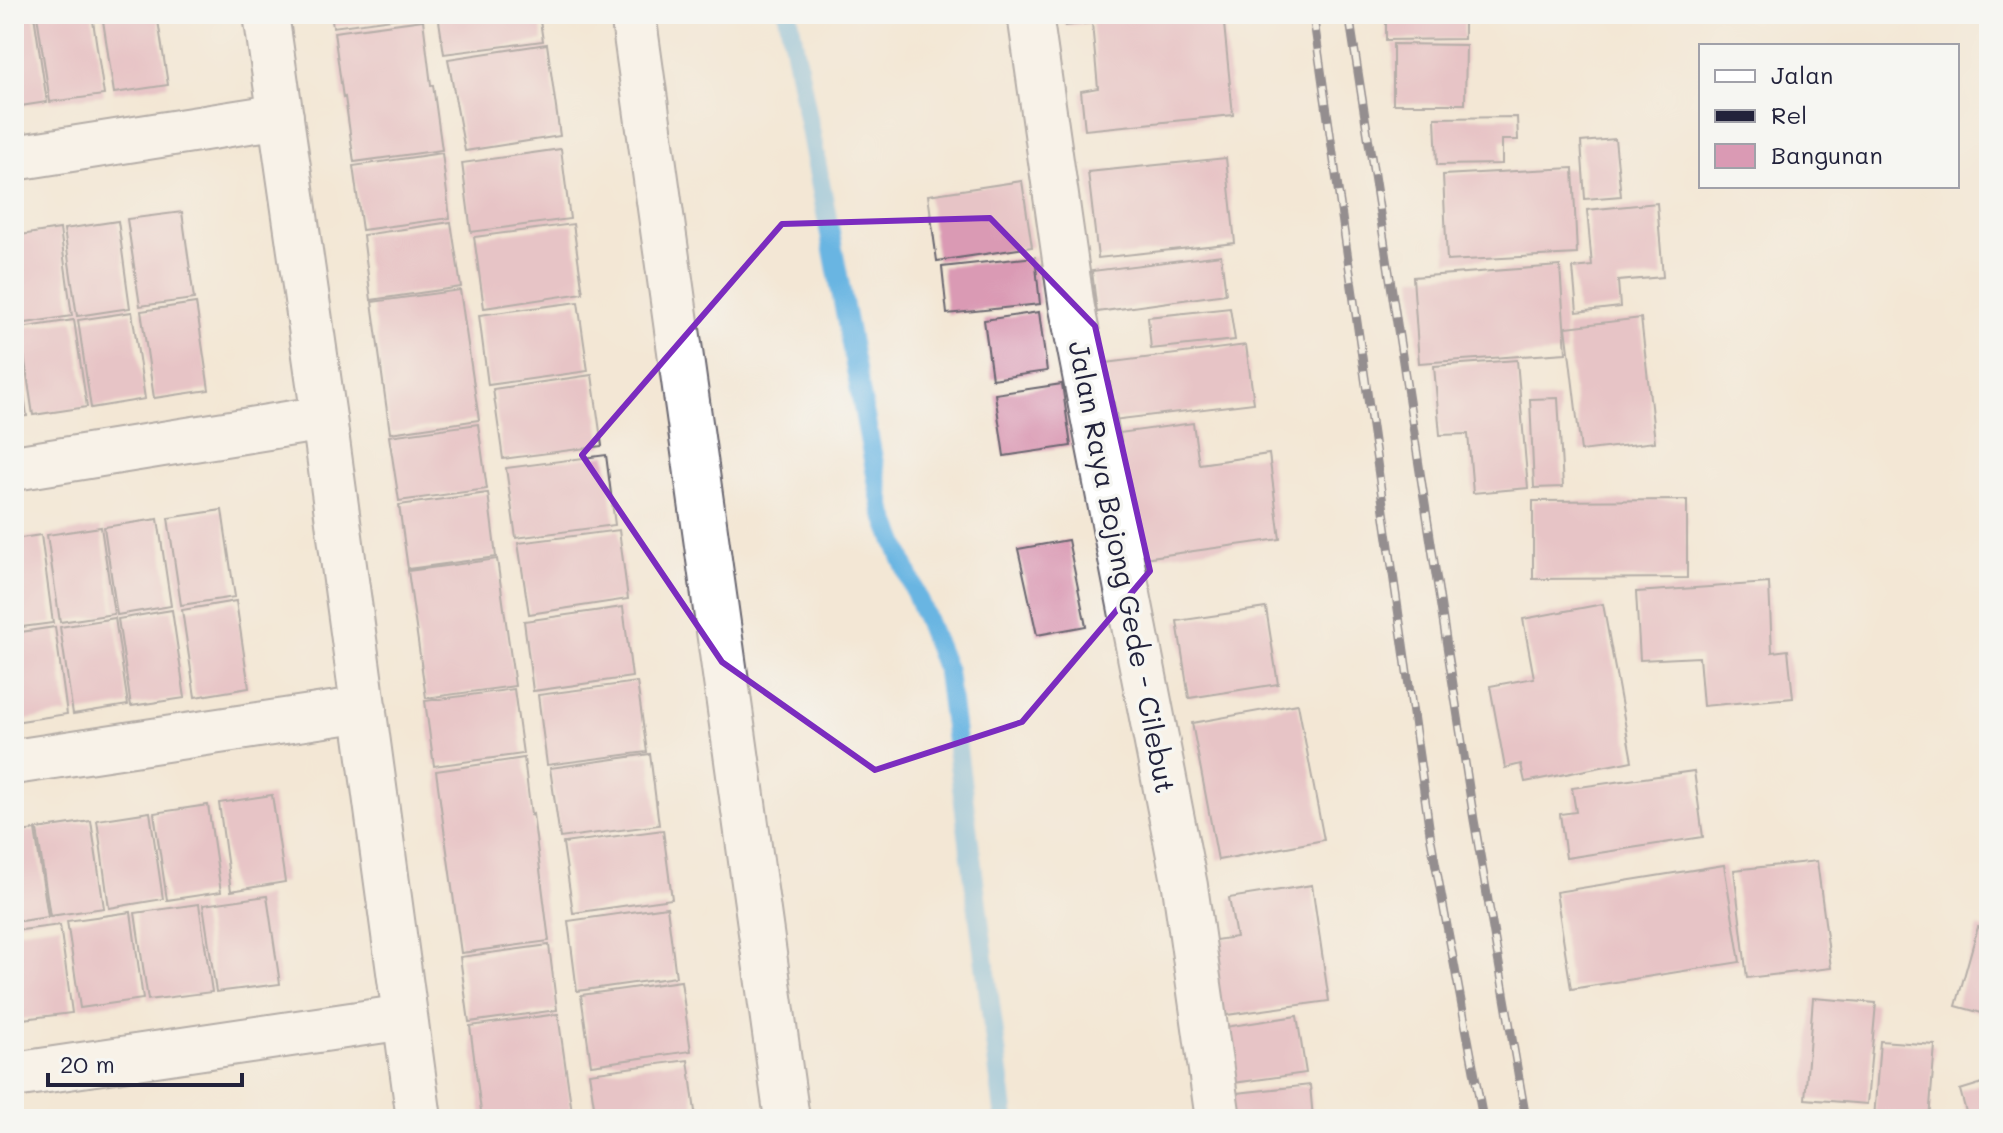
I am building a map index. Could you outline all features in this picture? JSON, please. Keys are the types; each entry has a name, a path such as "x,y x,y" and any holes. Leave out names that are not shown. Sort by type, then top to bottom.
{"street":[{"path":"266,14 419,1119"},
{"path":"633,14 787,1119"},
{"name":"Jalan Raya Bojong Gede - Cilebut","path":"1030,14 1072,308 1185,886 1218,1119"},
{"path":"14,158 281,116"},
{"path":"14,468 324,418"},
{"path":"14,762 364,709"},
{"path":"14,1075 405,1017"}],"highlighted area":[{"path":"990,218 1095,326 1150,571 1022,722 875,770 722,662 582,455 782,224"}],"building":[{"path":"92,14 104,95 50,102 37,15"},
{"path":"102,14 157,14 168,85 114,93"},
{"path":"331,14 415,14 415,16 333,27"},
{"path":"438,14 539,14 543,41 444,54"},
{"path":"1064,14 1223,14 1233,115 1085,130 1081,91 1098,88 1092,23 1065,26"},
{"path":"1386,14 1464,14 1464,39 1386,40"},
{"path":"34,15 47,102 14,107 14,18"},
{"path":"423,20 442,150 354,162 334,32"},
{"path":"547,44 560,136 465,151 448,59"},
{"path":"1393,44 1466,45 1465,104 1393,104"},
{"path":"1517,117 1518,140 1502,140 1502,164 1437,165 1435,118"},
{"path":"1615,139 1621,196 1585,199 1581,142"},
{"path":"561,149 570,219 471,232 462,163"},
{"path":"442,153 450,218 362,230 353,166"},
{"path":"1226,158 1235,243 1098,258 1088,172"},
{"path":"1573,168 1577,254 1447,261 1443,175"},
{"path":"1022,181 1032,247 937,261 928,195"},
{"path":"1657,203 1663,277 1618,281 1620,307 1577,312 1573,268 1592,266 1587,210"},
{"path":"182,212 194,299 140,306 127,219"},
{"path":"118,221 130,308 77,316 64,229"},
{"path":"451,222 461,287 371,300 363,235"},
{"path":"573,224 583,293 484,308 474,237"},
{"path":"60,229 72,316 19,324 14,289 14,236"},
{"path":"1221,255 1226,294 1097,312 1092,271"},
{"path":"1035,257 1040,304 947,314 942,267"},
{"path":"1560,266 1566,353 1419,363 1413,277"},
{"path":"460,290 479,420 390,433 372,302"},
{"path":"578,302 588,371 488,385 479,315"},
{"path":"196,303 209,390 154,398 141,311"},
{"path":"1230,308 1235,340 1151,349 1148,317"},
{"path":"132,312 145,399 91,408 78,320"},
{"path":"1039,312 1047,371 992,379 984,320"},
{"path":"1641,318 1655,442 1581,451 1566,327"},
{"path":"74,320 87,407 33,415 20,328"},
{"path":"14,338 27,416 14,417"},
{"path":"1246,345 1254,403 1113,420 1105,363"},
{"path":"1517,360 1528,488 1473,493 1468,434 1440,435 1434,366"},
{"path":"592,375 602,446 503,459 493,389"},
{"path":"1062,384 1071,446 1004,456 995,394"},
{"path":"1558,398 1563,487 1534,488 1530,399"},
{"path":"1193,423 1199,464 1269,454 1280,539 1136,559 1119,433"},
{"path":"478,424 487,489 399,501 389,436"},
{"path":"606,455 615,525 516,538 506,468"},
{"path":"488,493 496,557 408,569 399,505"},
{"path":"1687,500 1687,578 1533,579 1533,501"},
{"path":"222,510 235,597 181,605 168,518"},
{"path":"158,519 171,606 117,615 104,527"},
{"path":"101,527 114,614 60,622 47,535"},
{"path":"619,530 628,599 529,614 518,543"},
{"path":"41,535 53,623 14,628 14,539"},
{"path":"1068,540 1086,626 1037,635 1018,549"},
{"path":"497,559 515,686 426,698 408,571"},
{"path":"1769,583 1772,652 1788,650 1793,698 1703,706 1699,657 1640,660 1636,592"},
{"path":"236,601 249,688 195,697 182,610"},
{"path":"1603,604 1632,761 1525,782 1521,764 1505,768 1490,686 1534,678 1523,619"},
{"path":"623,607 632,677 533,691 524,621"},
{"path":"1266,608 1278,684 1189,698 1177,621"},
{"path":"172,610 185,698 131,706 118,619"},
{"path":"115,618 128,705 73,714 60,627"},
{"path":"55,627 67,714 14,722 14,633"},
{"path":"637,682 647,752 547,765 538,695"},
{"path":"514,689 523,754 434,766 425,701"},
{"path":"1298,704 1324,840 1218,860 1192,723"},
{"path":"650,754 659,825 560,838 550,768"},
{"path":"524,758 549,941 461,953 436,771"},
{"path":"1694,771 1703,837 1566,858 1560,814 1576,812 1572,788"},
{"path":"272,795 285,882 231,891 219,803"},
{"path":"208,805 221,892 167,900 154,813"},
{"path":"150,812 163,899 109,908 97,820"},
{"path":"91,821 104,908 50,916 37,829"},
{"path":"35,830 48,917 14,922 14,833"},
{"path":"663,830 672,899 573,913 563,843"},
{"path":"1817,861 1831,968 1747,978 1734,870"},
{"path":"1724,865 1740,962 1571,989 1556,892"},
{"path":"1312,885 1329,1001 1212,1017 1202,942 1236,937 1229,898"},
{"path":"267,896 280,984 216,992 203,905"},
{"path":"199,904 212,992 148,1000 135,913"},
{"path":"667,907 676,977 577,991 568,921"},
{"path":"131,912 143,999 80,1008 67,921"},
{"path":"60,925 72,1013 14,1020 14,931"},
{"path":"1978,927 1989,930 1989,1015 1956,1006"},
{"path":"549,945 557,1010 469,1022 460,957"},
{"path":"681,981 691,1051 591,1065 581,995"},
{"path":"1813,998 1876,1003 1867,1104 1805,1099"},
{"path":"558,1014 573,1119 482,1119 470,1026"},
{"path":"1297,1016 1306,1073 1233,1083 1225,1027"},
{"path":"1880,1041 1935,1045 1929,1119 1874,1119"},
{"path":"688,1060 696,1119 596,1119 589,1073"},
{"path":"1989,1081 1989,1119 1968,1119 1960,1090"},
{"path":"1310,1085 1313,1119 1231,1119 1228,1094"}],"waterway":[{"path":"788,14 883,511 947,672 1005,1119"}],"railway":[{"path":"1313,14 1431,840 1483,1119"},
{"path":"1349,14 1474,820 1526,1119"}]}
